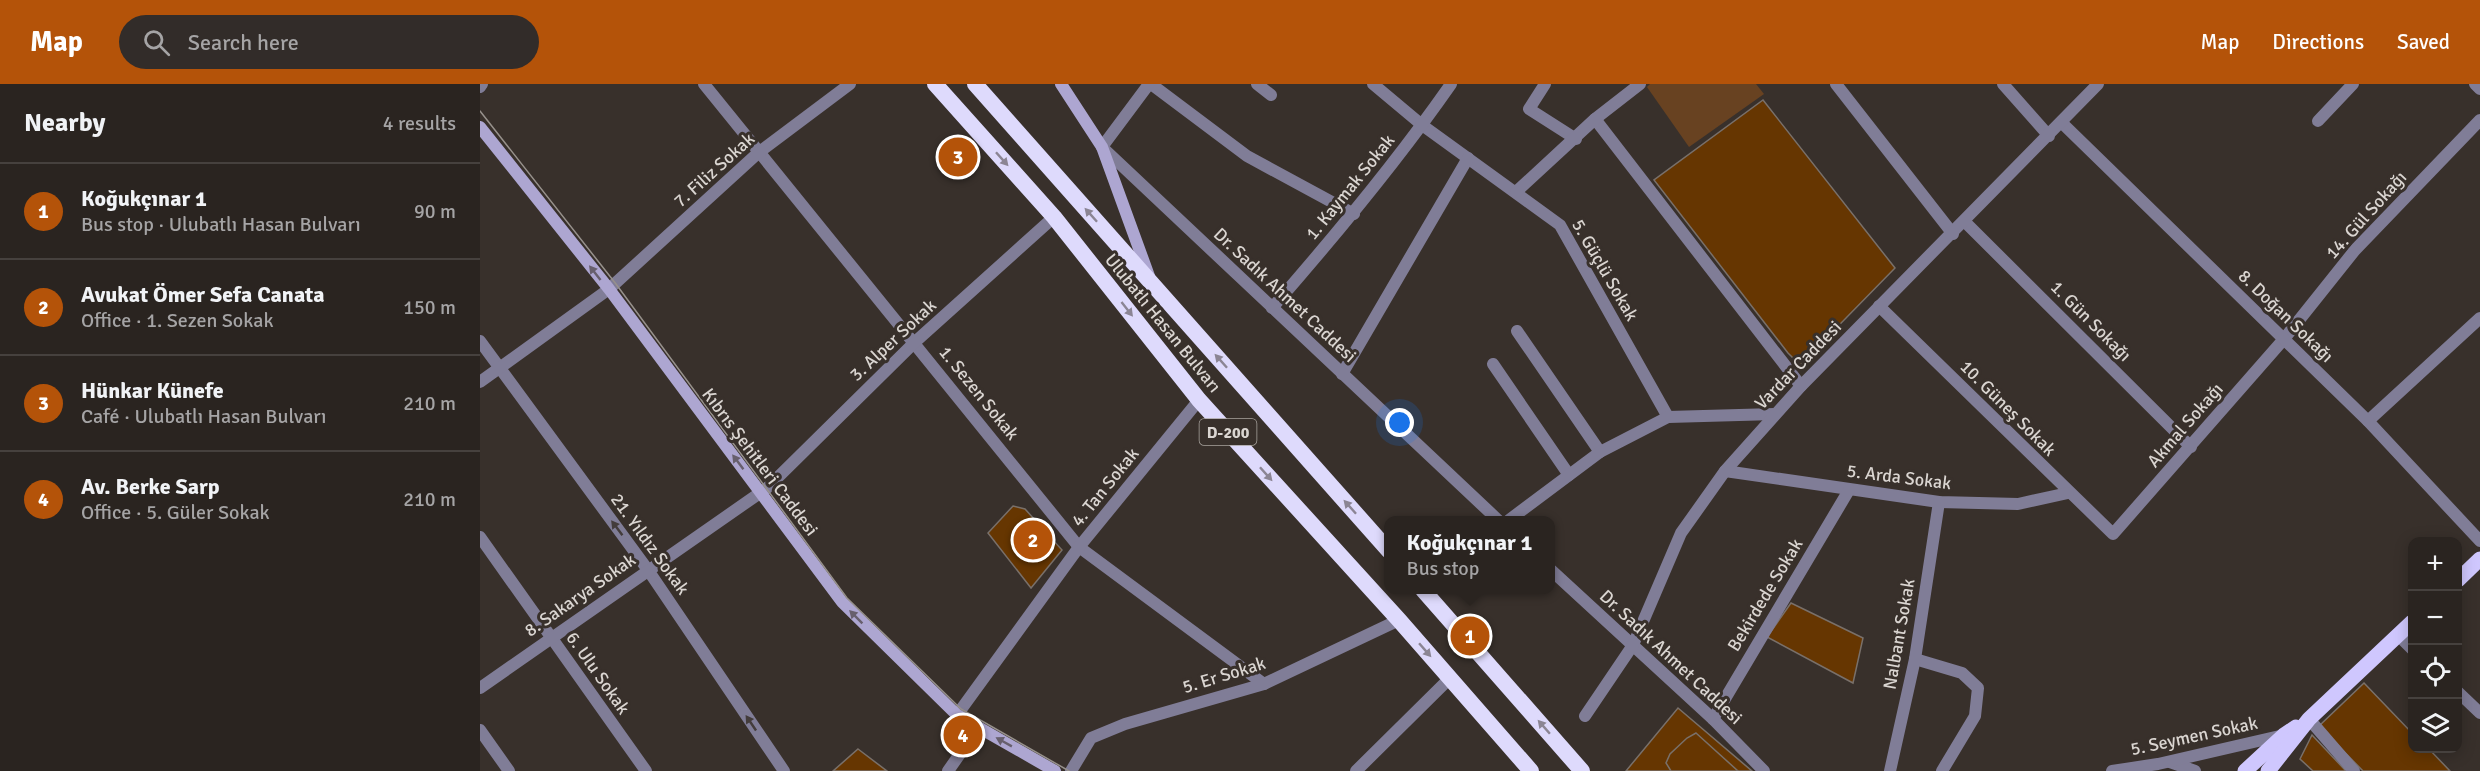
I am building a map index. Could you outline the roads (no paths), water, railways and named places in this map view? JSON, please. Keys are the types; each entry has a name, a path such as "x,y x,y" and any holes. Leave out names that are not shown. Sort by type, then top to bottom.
{"highway":[{"name":"Ulubatlı Hasan Bulvarı","path":"935,84 1054,217 1199,400 1399,620 1531,771"},
{"name":"Ulubatlı Hasan Bulvarı","path":"975,84 1384,545"},
{"path":"981,84 1000,113"},
{"path":"1427,594 1582,771"}],"main road":[{"name":"Dr. Sadık Ahmet Caddesi","path":"1061,84 1102,147"},
{"name":"Kıbrıs Şehitleri Caddesi","path":"480,127 609,290 842,602 957,715 1055,771"},
{"path":"1102,147 1151,282"},
{"path":"2462,575 2480,559"},
{"path":"2268,771 2309,719 2408,626"},
{"path":"2245,771 2284,735 2309,719"}],"street":[{"name":"1. Sezen Sokak","path":"704,84 1079,547 1264,684"},
{"name":"7. Filiz Sokak","path":"480,382 609,290 758,153 850,84"},
{"path":"1102,147 1150,84 1247,156 1354,214"},
{"path":"1257,84 1271,95"},
{"name":"5. Güçlü Sokak","path":"1373,84 1422,125 1560,225 1668,417"},
{"name":"1. Kaymak Sokak","path":"1272,308 1354,214 1451,84"},
{"path":"1545,84 1528,109 1576,139"},
{"path":"1516,192 1595,119 1640,84"},
{"path":"1836,84 1953,234"},
{"path":"2003,84 2049,136"},
{"name":"Vardar Caddesi","path":"1585,716 1633,645 1681,533 1725,471 1801,386 1965,222 2098,84"},
{"path":"2318,122 2353,84"},
{"path":"2475,84 2480,89"},
{"path":"1595,119 1801,386"},
{"name":"14. Gül Sokağı","path":"2284,339 2355,250 2480,120"},
{"name":"8. Doğan Sokağı","path":"2062,123 2368,421 2480,541"},
{"name":"Dr. Sadık Ahmet Caddesi","path":"1102,147 1494,516"},
{"path":"1342,374 1468,158"},
{"name":"3. Alper Sokak","path":"760,492 915,342 1054,217"},
{"name":"1. Gün Sokağı","path":"1965,222 2191,447"},
{"name":"10. Güneş Sokak","path":"1879,306 2068,493 2113,534"},
{"path":"2368,421 2480,318"},
{"path":"1518,331 1600,452"},
{"name":"Akmal Sokağı","path":"2113,534 2284,339"},
{"name":"21. Yıldız Sokak","path":"480,341 648,570 784,771"},
{"path":"1493,364 1569,475"},
{"name":"4. Tan Sokak","path":"957,715 1079,547 1199,400"},
{"path":"1514,516 1600,452 1668,417 1776,414"},
{"name":"5. Arda Sokak","path":"1725,471 1939,502 2018,504 2068,493"},
{"name":"Bekirdede Sokak","path":"1713,719 1849,490"},
{"name":"8. Sakarya Sokak","path":"480,688 760,492"},
{"name":"Nalbant Sokak","path":"1890,771 1915,658 1939,502"},
{"name":"6. Ulu Sokak","path":"480,537 645,771"},
{"name":"Dr. Sadık Ahmet Caddesi","path":"1555,574 1713,719 1764,771"},
{"name":"5. Er Sokak","path":"1071,771 1091,738 1125,724 1264,684 1399,620"},
{"path":"2398,635 2408,645"},
{"path":"1915,658 1962,673 1978,688 1975,716 1942,771"},
{"path":"1356,771 1450,678"},
{"path":"2462,697 2480,713"},
{"path":"2309,719 2354,771"},
{"path":"948,771 978,728"},
{"path":"480,730 509,771"},
{"name":"5. Seymen Sokak","path":"2112,771 2164,765 2284,735"},
{"path":"2164,765 2195,771"}],"tram line":[{"path":"480,111 616,284 847,598 961,709 1069,771"}],"place":[{"name":"Hünkar Künefe","path":"958,157"},
{"name":"Avukat Ömer Sefa Canata","path":"1033,540"},
{"name":"Koğukçınar 1","path":"1470,636"},
{"name":"Av. Berke Sarp","path":"963,735"}]}
